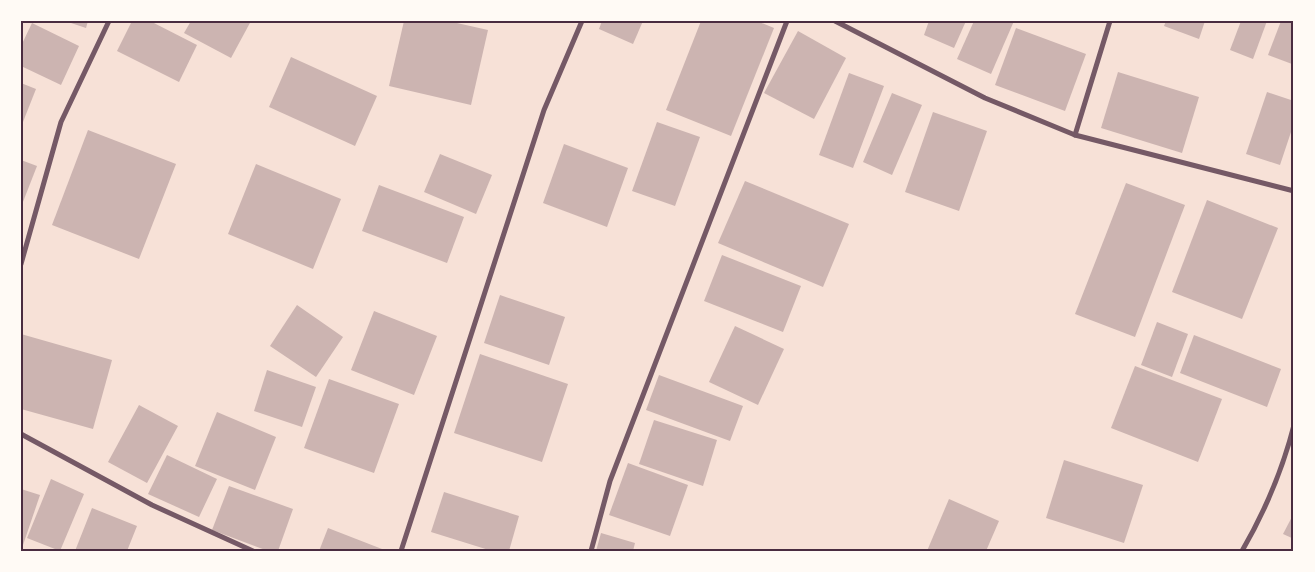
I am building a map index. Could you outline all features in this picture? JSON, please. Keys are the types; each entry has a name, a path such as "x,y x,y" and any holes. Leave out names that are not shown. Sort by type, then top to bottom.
{"street":[{"path":"21,264 61,122 109,21"},
{"path":"401,551 544,110 582,21"},
{"path":"591,551 610,481 787,21"},
{"path":"835,21 985,98 1076,135 1294,190"},
{"path":"1076,135 1110,21"},
{"path":"1242,551 1257,523 1289,445 1294,425"},
{"path":"21,434 152,505 253,551"}],"building":[{"path":"65,21 88,21 86,28"},
{"path":"132,21 150,21 197,45 179,82 117,51"},
{"path":"191,21 251,21 231,58 184,33"},
{"path":"404,21 448,21 488,30 471,105 389,86"},
{"path":"602,21 643,21 633,44 599,29"},
{"path":"701,21 757,21 774,28 731,136 666,110"},
{"path":"929,21 966,21 954,48 924,35"},
{"path":"974,21 1014,21 991,74 957,59"},
{"path":"1166,21 1205,21 1199,39 1164,26"},
{"path":"1241,21 1267,21 1253,59 1230,50"},
{"path":"1281,21 1294,21 1294,58 1292,64 1268,55"},
{"path":"32,23 79,46 61,85 21,66 21,46"},
{"path":"1016,28 1086,54 1065,111 995,85"},
{"path":"798,31 846,58 814,119 764,93"},
{"path":"291,57 377,96 355,146 269,107"},
{"path":"1118,72 1199,97 1182,153 1101,128"},
{"path":"849,73 884,86 853,168 819,155"},
{"path":"21,83 36,89 21,127"},
{"path":"1267,92 1294,101 1294,123 1280,165 1246,154"},
{"path":"892,93 922,105 892,175 863,162"},
{"path":"933,112 987,131 959,211 905,192"},
{"path":"657,122 700,137 675,206 632,191"},
{"path":"88,130 176,164 139,259 52,225"},
{"path":"564,144 628,168 607,227 543,203"},
{"path":"440,154 492,175 476,214 424,192"},
{"path":"21,160 37,166 21,207"},
{"path":"256,164 341,199 313,269 228,234"},
{"path":"745,181 849,224 823,287 718,243"},
{"path":"1126,183 1185,205 1135,337 1075,314"},
{"path":"379,185 464,217 447,263 362,231"},
{"path":"1207,200 1278,228 1242,319 1172,292"},
{"path":"722,255 801,286 783,332 704,301"},
{"path":"500,295 565,317 549,365 484,343"},
{"path":"297,305 343,337 316,377 270,346"},
{"path":"374,311 437,336 414,395 351,370"},
{"path":"1157,322 1188,334 1172,377 1141,365"},
{"path":"735,326 784,349 758,405 709,382"},
{"path":"21,334 112,360 93,429 21,409"},
{"path":"1194,335 1281,369 1267,407 1180,373"},
{"path":"480,354 568,384 542,462 454,433"},
{"path":"1135,366 1222,399 1198,462 1111,428"},
{"path":"267,370 316,387 302,427 254,411"},
{"path":"659,375 743,406 730,441 646,410"},
{"path":"329,379 399,404 374,473 304,448"},
{"path":"139,405 178,426 147,483 108,462"},
{"path":"217,412 276,437 255,490 195,466"},
{"path":"654,420 717,440 703,486 639,464"},
{"path":"167,455 217,479 199,517 148,494"},
{"path":"1064,460 1143,485 1124,543 1046,518"},
{"path":"628,463 688,485 670,536 609,515"},
{"path":"51,479 84,494 60,551 27,538"},
{"path":"229,486 293,509 278,551 268,551 212,530"},
{"path":"21,489 40,495 22,548 21,548"},
{"path":"444,492 519,516 509,551 492,551 431,532"},
{"path":"949,499 999,521 986,551 927,551"},
{"path":"92,508 137,526 127,551 75,551"},
{"path":"1294,513 1294,539 1283,534"},
{"path":"328,528 382,549 381,551 319,551"},
{"path":"601,533 635,543 633,551 596,551"}]}
